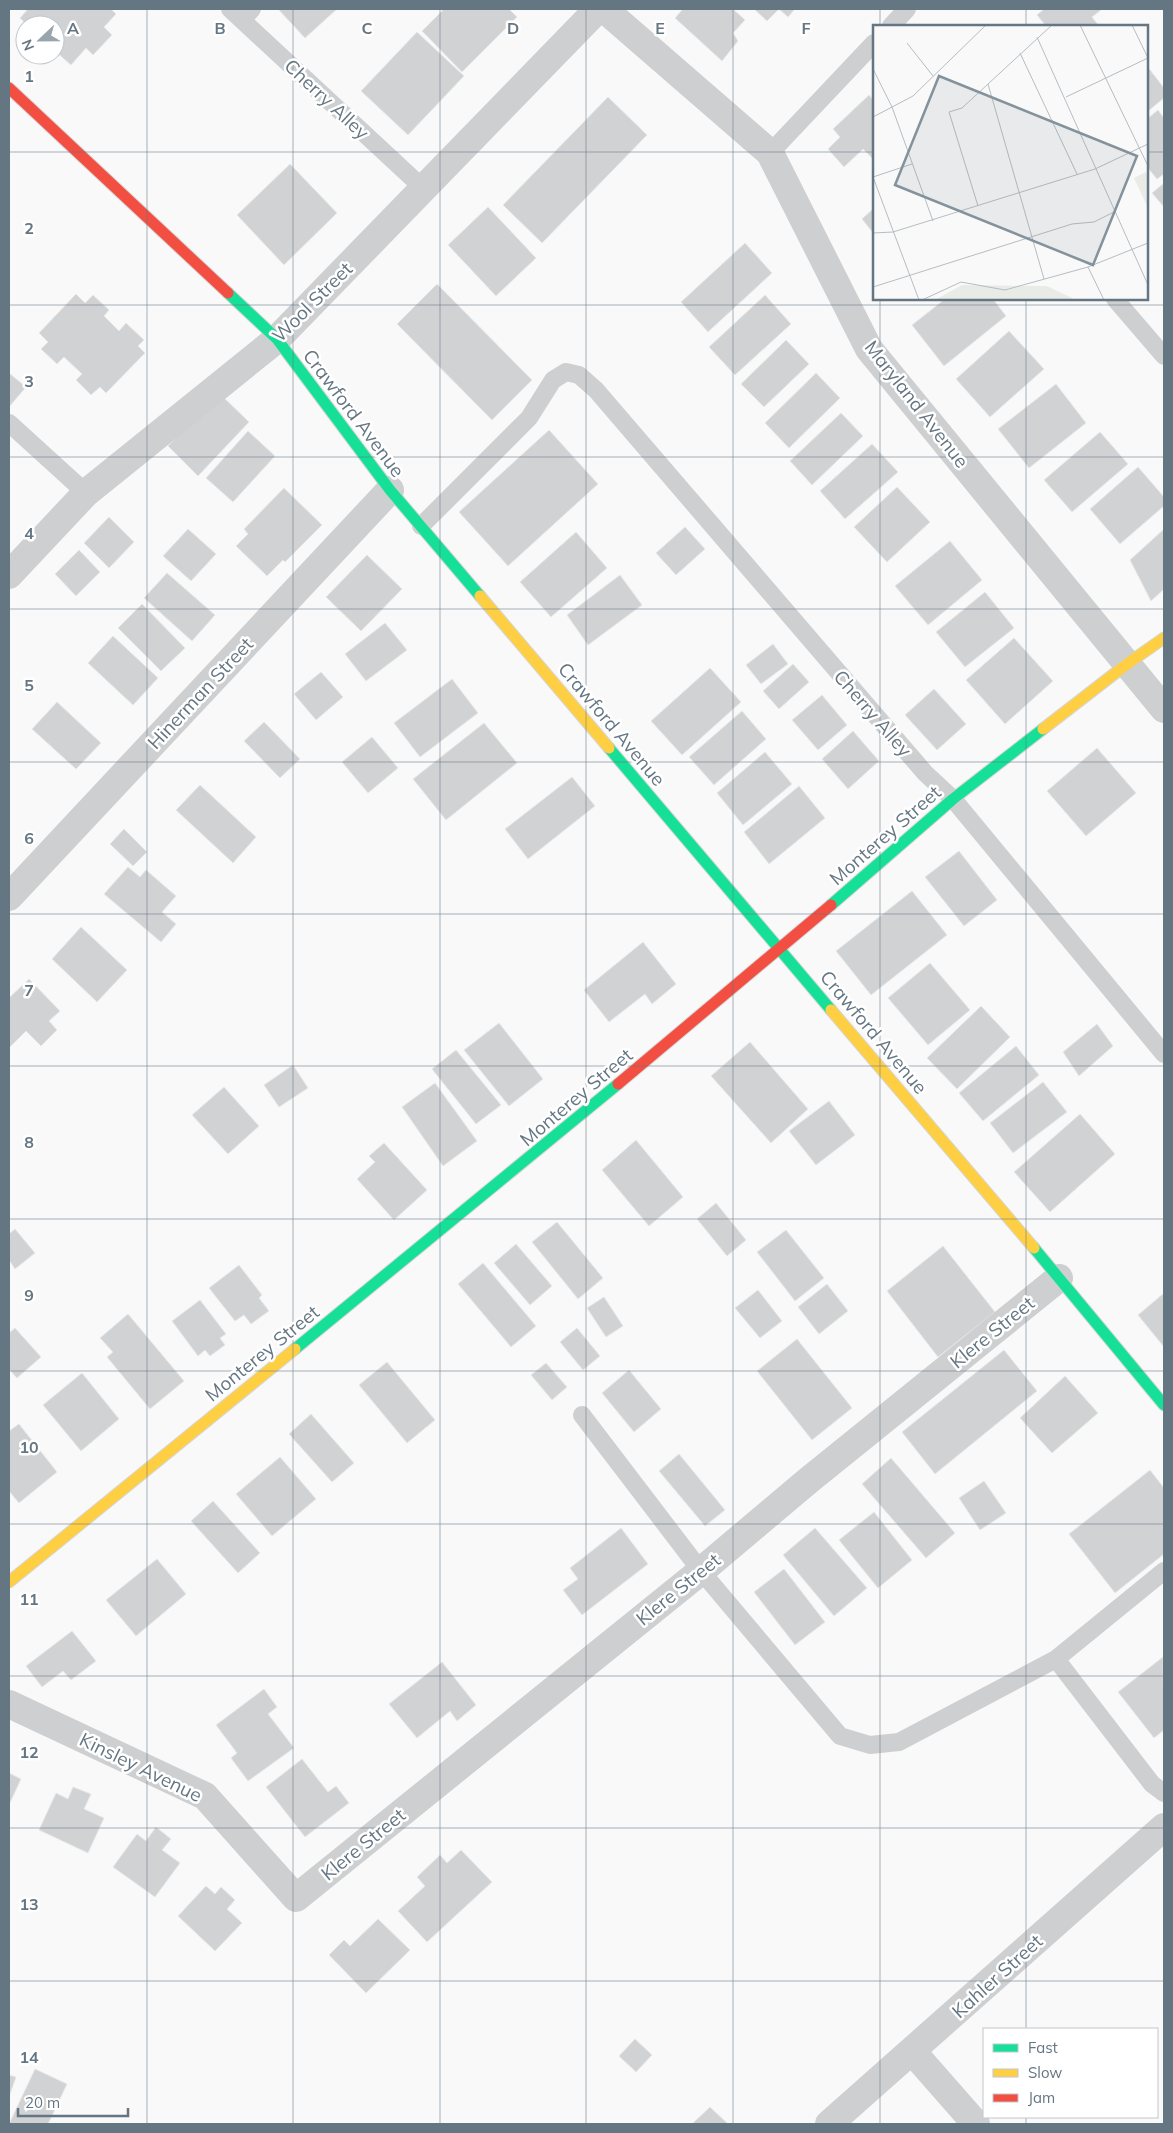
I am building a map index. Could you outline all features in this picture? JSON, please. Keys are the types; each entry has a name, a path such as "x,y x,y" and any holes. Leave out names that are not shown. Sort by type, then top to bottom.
{"street":[{"name":"Wool Street","path":"9,575 86,493 277,339 598,9"},
{"name":"Maryland Avenue","path":"604,9 770,153 869,349 1164,709"},
{"name":"Crawford Avenue","path":"9,88 277,339 390,490 1059,1278 1164,1405"},
{"name":"Hinerman Street","path":"9,897 390,490"},
{"name":"Monterey Street","path":"9,1582 511,1173 780,949 953,799 1127,664 1164,638"},
{"name":"Klere Street","path":"296,1898 701,1571 809,1480 1059,1278"},
{"name":"Kinsley Avenue","path":"9,1704 205,1796 296,1898"},
{"name":"Kahler Street","path":"829,2124 1164,1827"},
{"path":"912,2051 976,2124"}],"lane":[{"path":"892,25 907,9"},
{"name":"Cherry Alley","path":"241,13 424,189"},
{"path":"770,153 873,45"},
{"path":"1116,300 1164,356"},
{"name":"Cherry Alley","path":"421,526 529,418 553,380 566,372 579,375 596,390 925,773 953,799 1164,1054"},
{"path":"9,423 86,493"},
{"path":"582,1415 701,1571 840,1736 870,1745 899,1742 1056,1659 1164,1571"},
{"path":"1056,1659 1152,1784 1164,1793"}],"building":[{"path":"28,9 111,9 116,14 104,27 112,35 93,55 86,48 71,65 65,60 65,15 23,15"},
{"path":"278,9 337,9 305,38"},
{"path":"444,9 509,9 517,17 462,72 422,31"},
{"path":"683,9 733,9 745,20 733,33 738,41 722,61 675,18"},
{"path":"754,9 779,9 767,21"},
{"path":"779,9 795,9 788,17"},
{"path":"1044,9 1101,10 1092,17 1098,25 1045,25 1037,15"},
{"path":"417,32 464,76 408,135 361,91"},
{"path":"1148,67 1164,88 1164,98 1148,111"},
{"path":"869,95 873,100 873,159 863,149 844,167 828,149 840,137 833,129"},
{"path":"608,97 647,135 542,243 503,205"},
{"path":"1158,110 1164,118 1164,174 1157,179 1148,168 1148,118"},
{"path":"290,164 337,213 284,265 237,215"},
{"path":"1164,183 1164,207 1152,193"},
{"path":"488,207 536,258 496,296 448,245"},
{"path":"873,209 873,233 862,219"},
{"path":"745,243 772,273 708,332 681,302"},
{"path":"437,284 532,380 492,420 397,324"},
{"path":"76,294 85,303 93,295 109,310 104,316 119,331 126,323 144,340 138,346 145,353 106,393 100,387 91,395 76,380 82,374 64,357 57,364 41,349 48,342 39,333"},
{"path":"765,295 791,324 735,375 709,347"},
{"path":"944,300 994,300 1006,316 944,366 912,325"},
{"path":"1009,331 1044,369 990,417 956,379"},
{"path":"786,340 809,364 764,407 741,384"},
{"path":"9,373 26,387 9,407"},
{"path":"816,373 840,398 789,448 765,423"},
{"path":"1056,384 1086,423 1029,468 998,429"},
{"path":"219,393 249,422 198,476 168,446"},
{"path":"841,413 863,436 812,485 790,461"},
{"path":"549,430 598,484 508,566 459,512"},
{"path":"248,431 275,456 233,502 206,478"},
{"path":"1100,432 1128,464 1072,512 1044,480"},
{"path":"872,444 898,472 845,519 820,491"},
{"path":"1138,467 1164,497 1164,506 1120,544 1090,509"},
{"path":"897,487 930,522 887,562 854,527"},
{"path":"284,488 322,525 285,562 283,560 267,576 236,546 248,534 244,529"},
{"path":"109,517 134,542 109,568 84,543"},
{"path":"685,527 705,549 676,575 656,553"},
{"path":"188,529 216,554 191,581 163,556"},
{"path":"1164,529 1164,589 1151,601 1130,560"},
{"path":"576,532 607,568 551,617 520,582"},
{"path":"950,541 982,580 928,625 895,586"},
{"path":"79,550 100,572 76,596 55,574"},
{"path":"367,555 402,589 361,631 326,597"},
{"path":"167,573 215,615 192,641 144,598"},
{"path":"620,575 642,605 588,645 567,615"},
{"path":"985,592 1014,628 965,667 936,632"},
{"path":"142,604 185,648 161,671 118,628"},
{"path":"385,623 407,650 366,681 345,654"},
{"path":"113,636 158,678 133,705 88,663"},
{"path":"1014,638 1053,681 1005,724 966,680"},
{"path":"773,644 788,664 761,684 746,665"},
{"path":"793,664 809,682 779,709 763,691"},
{"path":"710,668 741,702 682,755 651,721"},
{"path":"321,672 343,697 316,720 294,694"},
{"path":"452,679 478,713 420,757 394,723"},
{"path":"934,689 966,724 937,750 905,715"},
{"path":"822,695 847,725 818,750 792,720"},
{"path":"57,702 101,743 76,769 32,729"},
{"path":"742,711 766,739 714,785 689,757"},
{"path":"264,722 300,759 280,778 244,741"},
{"path":"484,723 517,763 446,820 413,779"},
{"path":"853,731 879,761 848,789 822,759"},
{"path":"372,737 398,768 368,793 342,762"},
{"path":"1097,748 1136,793 1086,836 1047,791"},
{"path":"765,752 792,784 743,825 717,793"},
{"path":"572,777 595,806 528,859 505,829"},
{"path":"200,785 256,837 233,863 176,810"},
{"path":"799,786 825,818 769,864 744,832"},
{"path":"124,829 147,852 133,866 110,844"},
{"path":"959,851 997,900 964,926 925,877"},
{"path":"128,867 140,877 146,870 176,896 162,912 176,924 161,942 104,894"},
{"path":"912,891 947,935 871,995 836,951"},
{"path":"81,927 127,970 97,1002 52,959"},
{"path":"643,942 676,984 652,1004 645,994 609,1022 584,990"},
{"path":"930,963 970,1010 928,1045 888,998"},
{"path":"29,979 60,1011 49,1021 57,1030 41,1046 26,1031 9,1048 9,998"},
{"path":"981,1006 1010,1037 957,1089 927,1058"},
{"path":"499,1023 543,1079 509,1106 464,1050"},
{"path":"1097,1024 1113,1046 1079,1076 1063,1052"},
{"path":"750,1042 808,1109 771,1143 711,1076"},
{"path":"1016,1046 1039,1075 983,1121 959,1093"},
{"path":"456,1050 501,1105 476,1124 432,1069"},
{"path":"293,1065 308,1088 279,1107 264,1085"},
{"path":"1043,1082 1067,1112 1013,1153 990,1123"},
{"path":"435,1083 477,1141 443,1166 402,1107"},
{"path":"224,1087 259,1126 228,1154 192,1115"},
{"path":"829,1101 855,1135 816,1165 789,1131"},
{"path":"1080,1114 1115,1154 1050,1212 1014,1172"},
{"path":"636,1140 683,1197 649,1226 602,1170"},
{"path":"384,1143 427,1190 394,1220 357,1179 375,1162 369,1156"},
{"path":"716,1203 746,1240 727,1256 697,1219"},
{"path":"557,1222 603,1278 578,1299 532,1242"},
{"path":"15,1229 35,1253 15,1269 9,1260 9,1234"},
{"path":"786,1230 824,1278 795,1301 757,1252"},
{"path":"516,1244 552,1286 530,1305 494,1263"},
{"path":"943,1246 995,1312 938,1357 887,1291"},
{"path":"483,1263 536,1326 511,1347 458,1284"},
{"path":"239,1265 262,1295 259,1298 269,1311 251,1324 244,1315 235,1321 209,1288"},
{"path":"827,1284 848,1311 819,1334 798,1307"},
{"path":"758,1290 782,1321 760,1338 735,1308"},
{"path":"1164,1293 1164,1347 1138,1315"},
{"path":"604,1297 623,1326 606,1337 587,1308"},
{"path":"200,1300 226,1334 220,1338 225,1345 210,1356 205,1350 198,1356 172,1321"},
{"path":"128,1314 184,1381 150,1409 107,1357 113,1352 100,1338"},
{"path":"15,1328 41,1357 17,1378 9,1369 9,1333"},
{"path":"577,1328 600,1356 583,1370 560,1342"},
{"path":"797,1339 852,1408 812,1440 757,1371"},
{"path":"1004,1350 1037,1391 935,1474 902,1432"},
{"path":"387,1362 435,1420 407,1443 359,1385"},
{"path":"546,1363 567,1387 552,1400 531,1375"},
{"path":"629,1370 661,1409 634,1432 602,1393"},
{"path":"82,1373 119,1419 81,1451 43,1405"},
{"path":"1065,1376 1098,1413 1052,1453 1020,1418"},
{"path":"311,1414 354,1463 332,1482 289,1434"},
{"path":"19,1424 57,1472 19,1503 9,1491 9,1431"},
{"path":"679,1454 725,1510 705,1526 659,1471"},
{"path":"280,1457 316,1499 272,1536 236,1494"},
{"path":"891,1458 955,1533 926,1558 862,1484"},
{"path":"1150,1470 1164,1488 1164,1554 1115,1593 1069,1534"},
{"path":"984,1481 1006,1513 980,1530 959,1498"},
{"path":"213,1501 260,1553 238,1573 191,1521"},
{"path":"874,1512 912,1560 878,1588 839,1540"},
{"path":"621,1528 648,1564 582,1615 563,1590 578,1579 570,1568"},
{"path":"815,1528 867,1588 834,1616 783,1555"},
{"path":"157,1559 186,1594 136,1636 106,1600"},
{"path":"784,1569 825,1622 795,1645 754,1592"},
{"path":"72,1631 96,1661 71,1680 63,1671 42,1687 26,1666"},
{"path":"1163,1657 1164,1730 1154,1738 1118,1692"},
{"path":"442,1662 476,1705 457,1721 450,1711 417,1738 389,1704"},
{"path":"264,1689 277,1707 268,1714 294,1748 248,1781 231,1758 237,1753 216,1725"},
{"path":"302,1759 328,1792 336,1786 349,1803 305,1837 266,1787"},
{"path":"9,1773 21,1779 9,1805"},
{"path":"73,1787 91,1794 84,1809 104,1818 88,1853 39,1830 56,1793 68,1799"},
{"path":"156,1827 171,1839 162,1850 180,1863 155,1897 113,1867 137,1834 146,1841"},
{"path":"461,1850 492,1882 427,1942 398,1911 425,1886 417,1877 440,1855 447,1863"},
{"path":"206,1886 215,1894 221,1887 235,1900 227,1909 242,1923 215,1951 178,1916"},
{"path":"378,1919 410,1950 366,1993 329,1955 344,1940 350,1946"},
{"path":"635,2039 652,2055 636,2072 619,2056"},
{"path":"35,2069 67,2084 48,2124 9,2124"},
{"path":"9,2075 16,2077 9,2097"},
{"path":"710,2107 728,2124 692,2124"}],"traffic: fast":[{"path":"228,293 277,339 390,490 480,596"},
{"path":"831,905 953,799 1043,729"},
{"path":"609,748 831,1010"},
{"path":"295,1349 618,1084"},
{"path":"1034,1248 1164,1405"}],"traffic: slow":[{"path":"480,596 609,748"},
{"path":"1043,729 1164,638"},
{"path":"831,1010 1034,1248"},
{"path":"9,1582 295,1349"}],"traffic: jam":[{"path":"9,88 228,293"},
{"path":"618,1084 831,905"}]}
